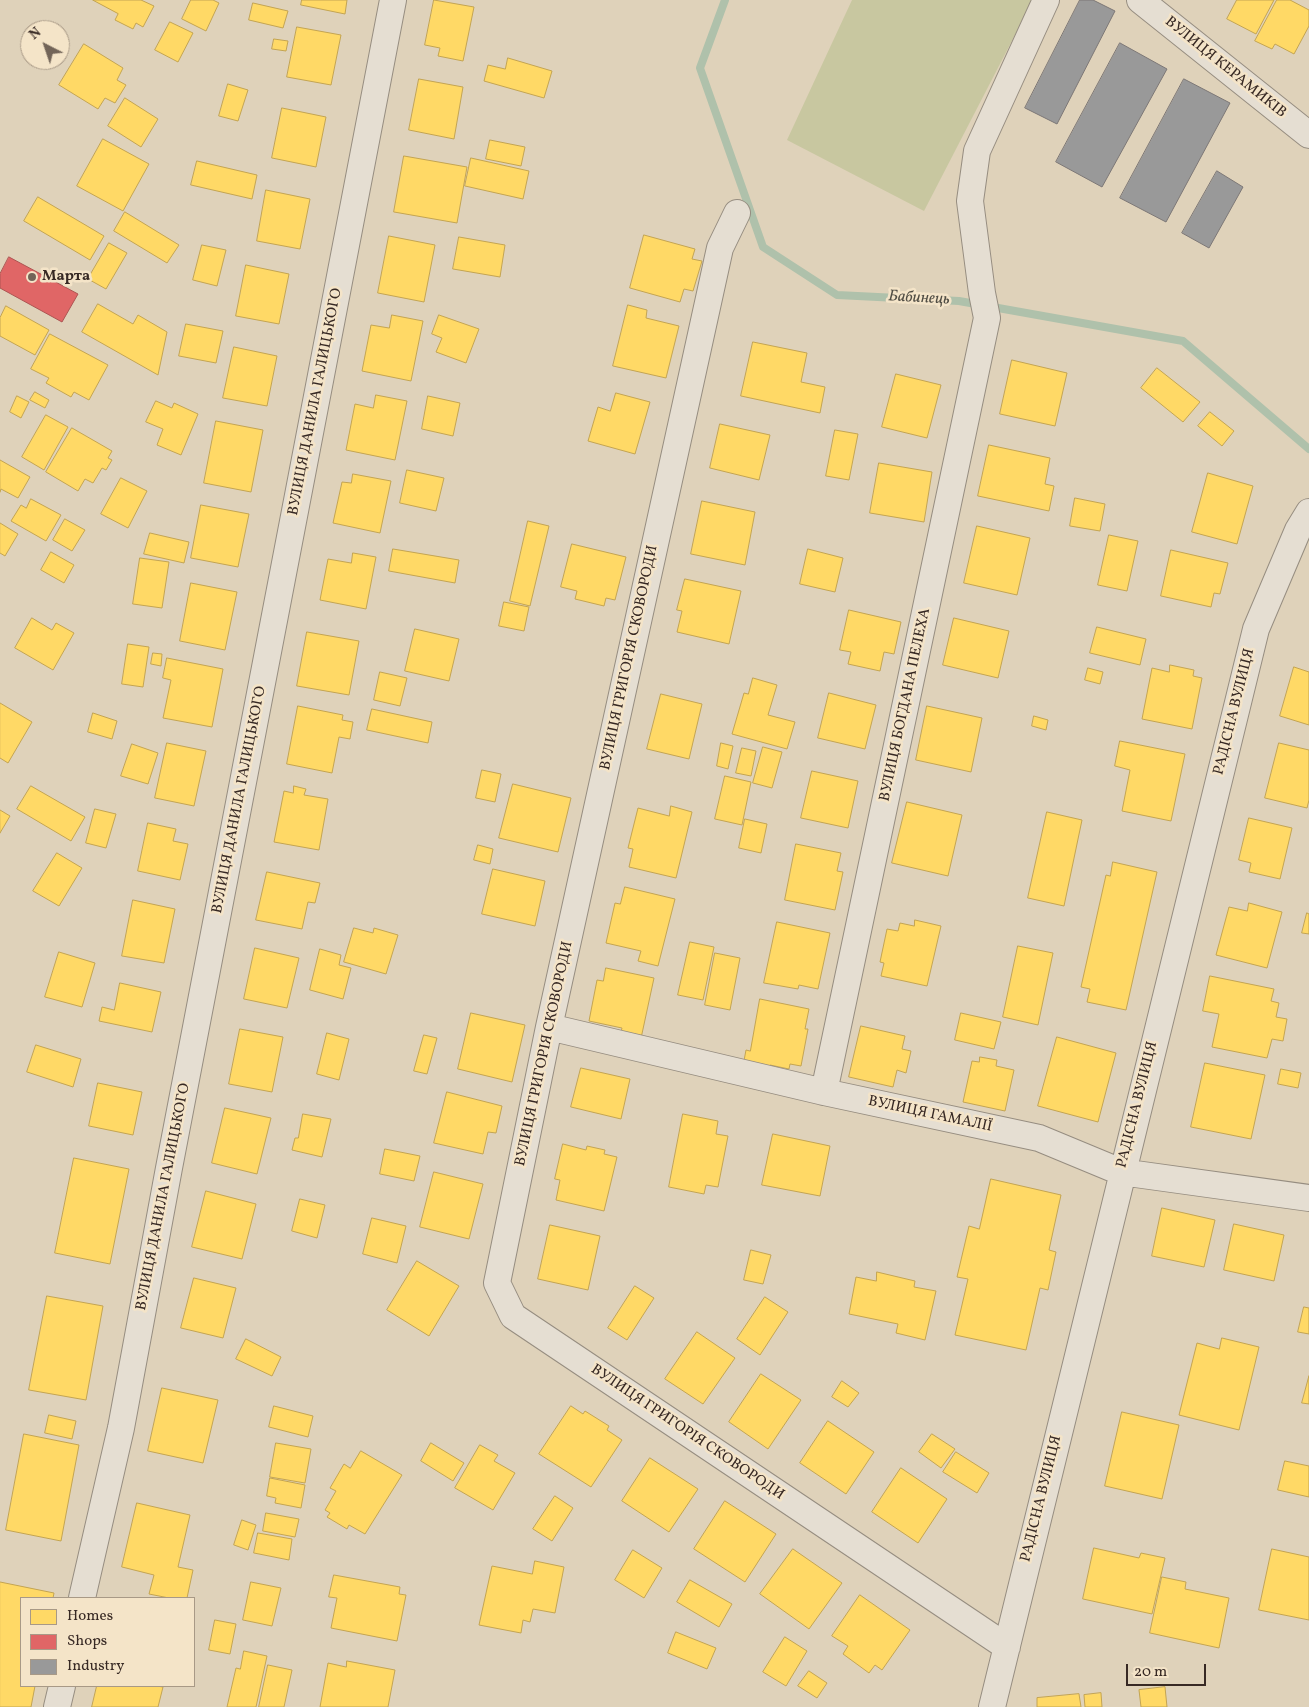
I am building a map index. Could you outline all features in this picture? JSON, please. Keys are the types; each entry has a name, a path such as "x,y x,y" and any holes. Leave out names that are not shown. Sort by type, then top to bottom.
{"street":[{"name":"ВУЛИЦЯ ДАНИЛА ГАЛИЦЬКОГО","path":"82,1597 121,1428 167,1178 393,0"},
{"name":"ВУЛИЦЯ БОГДАНА ПЕЛЕХА","path":"824,1092 987,318 970,201 977,151 1046,0"},
{"name":"ВУЛИЦЯ КЕРАМИКІВ","path":"1140,0 1309,135"},
{"name":"ВУЛИЦЯ ГРИГОРІЯ СКОВОРОДИ","path":"737,212 720,248 549,1027 498,1283 513,1316 1006,1647"},
{"name":"РАДІСНА ВУЛИЦЯ","path":"992,1707 1121,1172 1256,629 1298,530 1309,512"},
{"name":"ВУЛИЦЯ ГАМАЛІЇ","path":"549,1027 824,1092 1039,1138 1121,1172 1309,1198"},
{"path":"57,1707 62,1687"}],"green space":[{"path":"852,0 1033,0 924,211 787,140"}],"building: Homes":[{"path":"93,0 141,0 154,6 143,27 136,23 133,29 115,20 118,14"},
{"path":"191,0 213,0 219,3 206,31 182,19"},
{"path":"302,0 347,0 345,14 301,5"},
{"path":"434,0 474,7 463,61 438,56 440,48 425,45"},
{"path":"1237,0 1274,0 1256,34 1227,19"},
{"path":"1277,0 1290,0 1309,10 1309,26 1294,54 1275,44 1272,49 1255,41"},
{"path":"253,3 288,11 283,28 249,20"},
{"path":"170,22 193,33 178,62 155,50"},
{"path":"297,27 341,35 331,85 287,77"},
{"path":"274,39 288,41 286,51 272,49"},
{"path":"84,44 123,68 117,80 126,85 115,103 105,98 98,109 59,85 70,70"},
{"path":"508,58 552,71 544,98 484,81 488,65 505,69"},
{"path":"419,79 463,87 454,139 409,130"},
{"path":"228,84 248,90 238,121 219,116"},
{"path":"125,98 158,119 141,147 108,126"},
{"path":"282,108 326,117 316,167 272,158"},
{"path":"103,139 149,164 123,211 77,186"},
{"path":"490,140 525,147 521,166 486,159"},
{"path":"404,156 467,167 457,223 394,212"},
{"path":"471,158 529,171 523,199 465,186"},
{"path":"197,161 257,175 252,199 191,185"},
{"path":"266,190 310,199 300,249 257,241"},
{"path":"38,197 104,236 90,260 24,221"},
{"path":"125,212 179,245 167,263 114,231"},
{"path":"644,235 695,249 692,259 702,261 693,291 684,289 680,302 630,288"},
{"path":"389,236 435,245 424,302 378,293"},
{"path":"459,237 505,245 500,277 453,269"},
{"path":"109,243 127,253 106,289 88,279"},
{"path":"202,245 226,250 217,286 193,280"},
{"path":"246,265 289,274 279,324 236,316"},
{"path":"98,304 133,324 138,315 167,332 158,375 82,332"},
{"path":"628,305 647,310 646,318 679,326 666,378 613,366"},
{"path":"6,306 49,330 35,355 0,336 0,318"},
{"path":"392,315 423,321 411,381 362,371 371,325 389,328"},
{"path":"439,315 479,329 466,363 436,352 442,338 432,334"},
{"path":"186,324 223,331 216,363 179,356"},
{"path":"50,334 108,365 89,400 74,392 71,397 46,383 49,378 31,369"},
{"path":"753,342 807,353 801,382 825,387 820,413 741,396"},
{"path":"234,347 277,356 267,406 223,398"},
{"path":"1012,360 1067,373 1055,426 1000,414"},
{"path":"1157,368 1200,402 1183,422 1141,388"},
{"path":"896,374 941,385 927,438 882,427"},
{"path":"35,392 49,400 45,408 30,400"},
{"path":"616,393 650,402 635,454 588,441 598,407 610,411"},
{"path":"376,395 407,401 395,460 346,450 355,404 373,408"},
{"path":"17,396 29,402 21,418 10,412"},
{"path":"428,396 460,403 453,436 422,429"},
{"path":"156,401 172,408 174,403 198,414 181,455 157,445 163,429 146,422"},
{"path":"1210,412 1234,431 1222,446 1198,426"},
{"path":"46,415 68,427 44,470 22,457"},
{"path":"216,421 263,430 251,492 204,483"},
{"path":"720,424 770,435 759,480 710,468"},
{"path":"72,428 112,451 108,458 112,460 106,470 102,468 93,483 85,479 78,491 46,472"},
{"path":"835,430 858,434 849,480 826,476"},
{"path":"989,445 1050,458 1045,484 1054,486 1049,511 978,496"},
{"path":"0,460 30,477 18,498 1,489 0,492"},
{"path":"879,463 932,472 924,522 870,513"},
{"path":"407,470 444,478 436,511 400,503"},
{"path":"1208,473 1253,486 1237,544 1192,532"},
{"path":"353,474 391,481 380,533 333,523 342,482 351,483"},
{"path":"121,478 147,491 128,528 101,514"},
{"path":"1075,498 1105,504 1100,531 1070,526"},
{"path":"31,499 61,515 46,541 11,521 21,505 26,508"},
{"path":"702,501 755,512 745,565 691,554"},
{"path":"201,505 249,514 238,567 191,558"},
{"path":"65,519 85,530 72,551 53,540"},
{"path":"528,521 549,526 530,606 510,601"},
{"path":"0,523 18,534 5,556 0,553"},
{"path":"977,526 1030,538 1017,595 964,583"},
{"path":"150,533 189,542 184,563 144,554"},
{"path":"1109,535 1138,541 1127,591 1098,585"},
{"path":"572,544 626,557 615,600 606,598 604,606 575,599 577,591 561,587"},
{"path":"393,549 459,560 455,583 389,571"},
{"path":"808,549 843,558 835,592 800,584"},
{"path":"1171,550 1228,563 1220,594 1214,593 1211,607 1161,596"},
{"path":"51,552 74,565 64,583 41,570"},
{"path":"353,553 376,557 366,609 320,600 328,559 351,563"},
{"path":"140,558 169,562 162,608 133,604"},
{"path":"685,579 741,591 729,644 677,632 682,611 677,610"},
{"path":"191,583 237,592 225,650 180,641"},
{"path":"504,602 529,607 524,631 499,626"},
{"path":"849,610 901,622 894,654 884,652 880,671 848,664 851,652 840,650"},
{"path":"32,618 52,630 56,623 74,633 53,670 15,648"},
{"path":"954,618 1009,631 998,678 943,665"},
{"path":"1097,627 1146,639 1140,665 1090,653"},
{"path":"415,629 459,639 449,681 405,671"},
{"path":"307,632 359,641 349,695 297,686"},
{"path":"128,644 149,647 143,687 122,684"},
{"path":"153,653 162,654 161,666 151,664"},
{"path":"167,658 223,669 212,727 163,718 171,680 163,678"},
{"path":"1170,665 1194,670 1193,676 1202,678 1192,729 1142,719 1152,668 1169,672"},
{"path":"1294,667 1309,672 1309,725 1280,716"},
{"path":"1088,668 1103,672 1100,684 1085,680"},
{"path":"380,672 407,678 400,706 374,700"},
{"path":"753,678 777,685 768,715 795,722 787,749 732,734 744,693 748,694"},
{"path":"829,693 876,705 865,749 818,738"},
{"path":"661,694 702,704 689,759 647,749"},
{"path":"0,703 32,722 8,763 0,758"},
{"path":"298,706 343,715 342,720 353,722 350,739 339,737 332,773 287,764"},
{"path":"927,706 982,718 971,772 916,760"},
{"path":"372,709 432,722 428,743 367,730"},
{"path":"93,713 117,721 112,739 88,732"},
{"path":"1034,716 1048,720 1046,730 1032,726"},
{"path":"1120,741 1185,754 1171,821 1122,811 1130,770 1115,766"},
{"path":"167,743 206,751 194,806 155,798"},
{"path":"721,743 733,746 728,769 717,766"},
{"path":"1279,743 1309,750 1309,800 1307,808 1265,798"},
{"path":"132,744 158,753 148,784 121,776"},
{"path":"763,747 782,752 772,788 753,783"},
{"path":"742,748 756,751 751,776 736,773"},
{"path":"482,770 501,774 495,802 476,798"},
{"path":"812,771 858,781 848,828 801,818"},
{"path":"725,776 751,782 742,825 715,819"},
{"path":"513,784 571,798 558,852 499,838"},
{"path":"31,786 85,817 71,841 17,809"},
{"path":"294,786 306,789 304,795 328,799 319,850 274,842 284,791 293,793"},
{"path":"907,802 962,815 948,876 892,863"},
{"path":"671,806 692,812 676,878 629,867 633,849 628,848 638,808 669,816"},
{"path":"95,809 116,814 106,848 86,843"},
{"path":"0,810 10,816 0,833"},
{"path":"1047,812 1082,820 1064,906 1028,898"},
{"path":"1249,818 1292,828 1280,879 1249,872 1251,863 1239,860"},
{"path":"745,819 767,824 761,853 739,848"},
{"path":"148,823 176,829 173,841 188,844 180,880 138,871"},
{"path":"796,844 841,853 837,871 843,872 835,910 785,900"},
{"path":"478,845 493,849 490,864 474,860"},
{"path":"57,853 82,868 59,906 33,891"},
{"path":"1113,862 1157,872 1126,1010 1087,1002 1090,989 1081,987 1106,875 1110,876"},
{"path":"493,869 545,881 535,926 482,914"},
{"path":"267,872 320,883 315,903 308,902 302,929 256,920"},
{"path":"625,887 675,899 658,966 638,961 641,951 606,943 615,903 620,904"},
{"path":"133,900 175,909 164,963 122,956"},
{"path":"1249,903 1282,912 1267,968 1216,955 1229,907 1247,911"},
{"path":"1307,913 1309,914 1309,934 1302,933"},
{"path":"915,920 941,926 927,986 881,976 884,963 880,962 887,929 898,931 900,923 914,926"},
{"path":"777,922 830,933 818,989 799,985 798,989 764,983"},
{"path":"354,928 373,933 374,928 398,935 386,974 344,962"},
{"path":"690,942 714,947 703,1000 678,995"},
{"path":"1018,946 1053,953 1038,1025 1003,1017"},
{"path":"255,948 299,958 287,1008 244,999"},
{"path":"320,949 341,955 339,965 351,968 343,999 310,990"},
{"path":"59,952 95,963 82,1007 45,997"},
{"path":"715,953 740,958 730,1010 705,1005"},
{"path":"606,968 654,978 640,1043 619,1039 622,1028 589,1021 597,980 603,981"},
{"path":"1210,976 1274,989 1271,1001 1279,1003 1276,1017 1287,1019 1283,1041 1272,1039 1267,1058 1212,1047 1219,1014 1203,1011"},
{"path":"120,983 161,992 152,1032 99,1021 102,1007 114,1010"},
{"path":"760,999 809,1009 805,1029 808,1029 801,1066 790,1064 789,1069 770,1065 768,1071 743,1066 746,1050 750,1051"},
{"path":"471,1013 525,1025 512,1082 458,1069"},
{"path":"961,1013 1001,1022 994,1049 955,1040"},
{"path":"861,1026 905,1036 902,1049 911,1051 906,1073 897,1070 893,1087 849,1077"},
{"path":"240,1029 283,1037 272,1092 229,1084"},
{"path":"327,1033 349,1039 339,1080 317,1074"},
{"path":"424,1035 437,1038 427,1074 414,1071"},
{"path":"1057,1037 1116,1053 1098,1122 1038,1106"},
{"path":"36,1045 81,1059 73,1087 27,1072"},
{"path":"980,1057 997,1060 996,1066 1014,1070 1005,1111 963,1102 972,1061 979,1062"},
{"path":"1205,1063 1265,1075 1251,1139 1191,1127"},
{"path":"581,1068 630,1079 621,1119 571,1107"},
{"path":"1281,1069 1301,1073 1298,1088 1278,1084"},
{"path":"98,1083 142,1092 133,1135 89,1126"},
{"path":"447,1092 502,1106 496,1133 488,1132 483,1154 434,1143"},
{"path":"225,1108 271,1118 257,1174 212,1163"},
{"path":"303,1114 331,1119 322,1157 292,1150 295,1138 298,1138"},
{"path":"683,1114 718,1121 716,1134 728,1136 718,1187 706,1185 704,1194 669,1187"},
{"path":"773,1134 830,1146 820,1196 762,1185"},
{"path":"563,1144 586,1150 587,1146 605,1150 604,1154 617,1157 604,1211 556,1200 560,1180 555,1179"},
{"path":"385,1149 420,1156 414,1181 380,1174"},
{"path":"74,1158 129,1169 110,1264 55,1253"},
{"path":"434,1172 483,1184 469,1239 420,1227"},
{"path":"991,1179 1061,1195 1049,1250 1056,1252 1048,1290 1040,1288 1026,1350 955,1335 968,1279 957,1277 969,1226 979,1229"},
{"path":"206,1191 256,1204 242,1259 192,1247"},
{"path":"300,1199 325,1205 317,1238 292,1231"},
{"path":"1162,1208 1215,1220 1204,1267 1152,1256"},
{"path":"372,1218 406,1226 397,1263 363,1254"},
{"path":"1234,1224 1284,1235 1274,1281 1224,1270"},
{"path":"550,1225 600,1236 588,1290 538,1279"},
{"path":"751,1250 771,1255 763,1284 744,1280"},
{"path":"417,1261 459,1286 429,1336 387,1310"},
{"path":"877,1272 915,1281 914,1287 936,1291 925,1340 896,1333 898,1324 849,1314 856,1277 876,1281"},
{"path":"194,1278 236,1288 223,1338 181,1328"},
{"path":"635,1286 654,1298 627,1340 608,1328"},
{"path":"47,1296 103,1306 86,1400 29,1390"},
{"path":"765,1297 788,1312 760,1355 737,1339"},
{"path":"1304,1307 1309,1308 1309,1334 1298,1332"},
{"path":"697,1332 735,1358 703,1404 665,1379"},
{"path":"1222,1338 1259,1347 1239,1430 1179,1415 1197,1343 1219,1349"},
{"path":"246,1339 281,1357 272,1376 236,1359"},
{"path":"761,1374 801,1400 768,1449 729,1422"},
{"path":"1309,1376 1309,1404 1302,1403"},
{"path":"842,1381 859,1393 848,1407 832,1397"},
{"path":"162,1388 218,1400 203,1463 148,1451"},
{"path":"274,1406 313,1416 308,1437 269,1427"},
{"path":"571,1406 583,1414 585,1411 609,1426 607,1430 622,1440 591,1487 539,1454"},
{"path":"1122,1412 1179,1425 1162,1499 1105,1486"},
{"path":"49,1415 76,1421 72,1439 45,1433"},
{"path":"828,1421 874,1452 846,1494 800,1463"},
{"path":"24,1434 79,1445 61,1541 6,1530"},
{"path":"932,1434 955,1449 941,1468 919,1452"},
{"path":"276,1443 311,1449 305,1483 270,1477"},
{"path":"431,1443 464,1463 453,1481 421,1461"},
{"path":"480,1445 498,1455 494,1461 515,1473 493,1510 455,1488"},
{"path":"361,1451 402,1475 365,1534 349,1525 347,1529 327,1517 330,1513 325,1510 336,1491 330,1488 344,1464 350,1468"},
{"path":"956,1452 989,1473 977,1493 943,1472"},
{"path":"650,1458 698,1489 669,1532 622,1501"},
{"path":"1285,1461 1309,1466 1309,1497 1278,1490"},
{"path":"901,1468 947,1499 918,1543 872,1512"},
{"path":"270,1478 305,1485 301,1508 275,1503 276,1498 267,1496"},
{"path":"555,1496 573,1508 552,1541 533,1529"},
{"path":"725,1501 776,1534 745,1582 694,1549"},
{"path":"137,1503 190,1515 178,1567 193,1570 187,1597 164,1597 149,1594 154,1575 122,1567"},
{"path":"266,1513 299,1519 295,1537 263,1531"},
{"path":"242,1520 256,1525 248,1550 234,1545"},
{"path":"258,1533 292,1539 289,1560 254,1553"},
{"path":"1094,1548 1139,1558 1141,1553 1165,1558 1152,1614 1083,1599"},
{"path":"793,1549 842,1583 809,1629 760,1594"},
{"path":"1272,1549 1309,1557 1309,1620 1259,1610"},
{"path":"633,1550 662,1568 644,1598 615,1580"},
{"path":"535,1561 564,1567 555,1613 533,1609 530,1622 523,1620 521,1633 479,1625 492,1566 532,1574"},
{"path":"334,1575 400,1587 399,1594 406,1595 397,1641 331,1628 337,1598 329,1597"},
{"path":"1162,1577 1186,1582 1185,1589 1229,1598 1219,1648 1150,1633"},
{"path":"690,1580 732,1604 719,1627 677,1602"},
{"path":"0,1582 54,1593 53,1597 20,1597 20,1687 35,1687 31,1707 0,1707"},
{"path":"251,1582 281,1588 272,1626 243,1620"},
{"path":"860,1595 910,1630 882,1670 875,1665 869,1673 843,1654 848,1646 832,1636"},
{"path":"215,1620 236,1624 230,1654 209,1650"},
{"path":"676,1632 716,1648 707,1669 668,1653"},
{"path":"785,1637 807,1651 786,1686 763,1672"},
{"path":"244,1651 267,1656 256,1707 227,1707 236,1668 240,1669"},
{"path":"347,1661 395,1670 388,1707 320,1707 328,1663 346,1667"},
{"path":"268,1665 292,1670 284,1707 259,1707"},
{"path":"809,1671 827,1683 817,1698 798,1686"},
{"path":"97,1687 163,1687 158,1707 92,1707"},
{"path":"1165,1687 1167,1707 1141,1707 1139,1690"},
{"path":"1101,1693 1102,1707 1085,1707 1084,1695"},
{"path":"1079,1694 1081,1707 1037,1707 1037,1698"}],"building: Shops":[{"path":"9,257 78,294 62,322 0,288 0,274"}],"building: Industry":[{"path":"1080,0 1093,0 1115,11 1057,124 1025,108"},
{"path":"1120,43 1167,69 1102,187 1056,162"},
{"path":"1184,79 1230,103 1166,222 1120,198"},
{"path":"1217,171 1243,187 1209,248 1182,233"}],"waterway":[{"name":"Бабинець","path":"725,0 700,68 763,247 837,295 959,301 1183,341 1309,449"}],"place":[{"name":"Марта","path":"32,277"}]}
